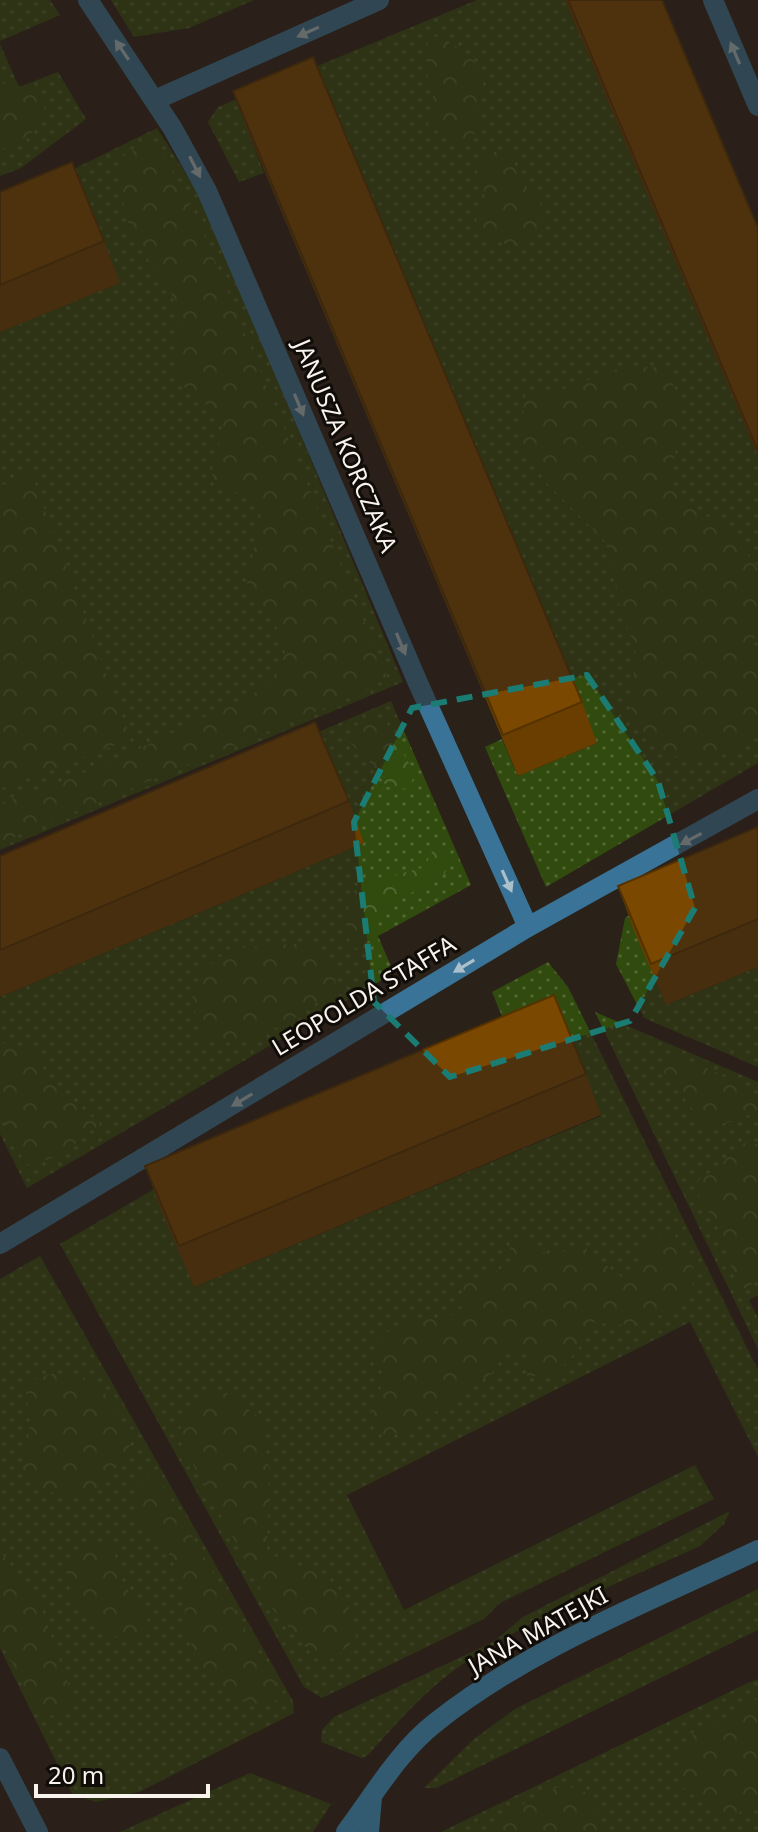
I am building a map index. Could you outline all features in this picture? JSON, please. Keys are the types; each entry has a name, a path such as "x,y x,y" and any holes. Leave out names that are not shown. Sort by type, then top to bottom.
{"street":[{"name":"JANUSZA KORCZAKA","path":"88,0 155,100 207,191 418,683 528,927"},
{"path":"155,100 379,0"},
{"path":"713,0 758,106"},
{"name":"LEOPOLDA STAFFA","path":"0,1244 528,927 758,799"},
{"name":"JANA MATEJKI","path":"346,1832 433,1724 519,1666 758,1550"},
{"path":"0,1758 38,1832"},
{"path":"369,1832 372,1797"}],"highlighted area":[{"path":"587,675 658,781 695,908 630,1021 450,1077 374,1002 354,822 412,708"}],"green space":[{"path":"0,0 50,0 60,15 0,41"},
{"path":"111,0 254,0 189,28 134,37"},
{"path":"477,0 565,0 758,457 758,763 546,887 485,747 502,739 518,776 597,743 248,132 264,173 239,182 208,122 218,107"},
{"path":"438,35 472,57 485,89 477,109 479,129 459,146 428,125 433,98 427,71 428,43"},
{"path":"0,44 19,87 58,72 86,119 21,168 0,176"},
{"path":"0,75 3,82 30,88 48,100 32,133 0,151"},
{"path":"157,128 204,203 403,682 0,850 0,332 119,282 27,192"},
{"path":"150,144 161,150 198,220 387,677 370,689 0,843 0,803 110,762 248,697 274,676 286,649 287,643 247,584 261,513 256,501 213,483 212,459 224,434 217,410 191,395 180,380 177,365 179,321 175,303 130,229 122,191 123,155"},
{"path":"497,150 514,153 520,179 540,199 542,229 512,246 488,239 476,221 483,206 484,193 474,166"},
{"path":"662,367 677,395 679,408 680,421 671,481 691,508 718,522 758,566 758,630 753,643 758,649 758,737 716,758 680,759 642,737 630,716 636,648 623,619 606,542 546,482 520,446 525,395 564,389 619,368"},
{"path":"31,473 131,739 0,789 0,486"},
{"path":"391,701 471,885 378,936 394,973 27,1188 0,1134 0,997 364,843 269,753"},
{"path":"373,718 386,722 415,774 408,789 387,787 369,761 348,741 352,727"},
{"path":"435,845 445,850 452,861 443,876 388,905 364,953 350,944 345,918 356,886 425,867"},
{"path":"653,901 666,1005 758,967 758,1067 644,1018 616,964 625,918"},
{"path":"296,944 318,947 334,962 336,990 285,1024 237,1044 201,1037 192,998 202,971 231,948"},
{"path":"548,962 568,987 758,1370 758,1457 690,1322 347,1495 404,1610 695,1465 714,1499 500,1603 484,1619 322,1698 304,1687 60,1244 201,1162 194,1287 601,1116 519,1058 492,992"},
{"path":"595,1012 758,1082 758,1295 749,1300 758,1318 758,1349"},
{"path":"0,1042 36,1053 50,1081 100,1124 75,1144 47,1160 26,1165 0,1115"},
{"path":"666,1056 702,1066 758,1096 757,1111 738,1120 707,1127 664,1073"},
{"path":"739,1143 758,1144 758,1280 746,1288 738,1288 719,1230 699,1196 699,1180 721,1165"},
{"path":"672,1230 697,1276 678,1303 667,1312 640,1323 592,1322 583,1343 554,1377 527,1376 528,1355 510,1347 491,1374 404,1432 383,1435 374,1429 371,1410 386,1376 373,1363 380,1336 407,1321 449,1317 464,1306 463,1282 487,1276 510,1264 511,1235 553,1257 579,1243 621,1277 638,1267 642,1242"},
{"path":"40,1256 293,1701 294,1713 139,1792 96,1802 72,1794 0,1648 0,1279"},
{"path":"54,1373 94,1379 116,1408 130,1447 106,1480 94,1490 81,1495 52,1493 18,1470 30,1427 24,1383"},
{"path":"212,1393 227,1393 261,1419 269,1468 267,1551 329,1579 348,1604 356,1637 336,1658 316,1659 270,1606 177,1435 192,1405"},
{"path":"150,1474 159,1478 284,1697 263,1706 229,1695 201,1666 185,1630 184,1584 165,1546 137,1519 139,1478"},
{"path":"730,1511 724,1524 700,1546 517,1631 460,1666 423,1697 368,1755 362,1758 321,1742 322,1730 334,1717 495,1641 523,1617"},
{"path":"111,1542 122,1580 155,1632 124,1642 84,1613 73,1596 66,1569 92,1545"},
{"path":"0,1552 38,1598 74,1701 56,1717 35,1709 0,1637"},
{"path":"758,1589 758,1630 436,1788 424,1788 474,1739 515,1709"},
{"path":"758,1679 758,1832 441,1832 748,1683"},
{"path":"758,1698 758,1806 724,1817 682,1787 678,1754 696,1731 739,1713"},
{"path":"250,1773 331,1804 313,1832 120,1832"},
{"path":"558,1787 581,1788 597,1805 598,1832 483,1832 530,1800"}],"building":[{"path":"568,0 662,0 758,228 758,451"},
{"path":"313,57 582,702 503,735 233,91"},
{"path":"72,162 104,241 0,285 0,192"},
{"path":"315,722 349,801 0,950 0,856"},
{"path":"758,827 758,919 651,964 618,886"},
{"path":"554,995 586,1074 179,1246 145,1166"}]}
